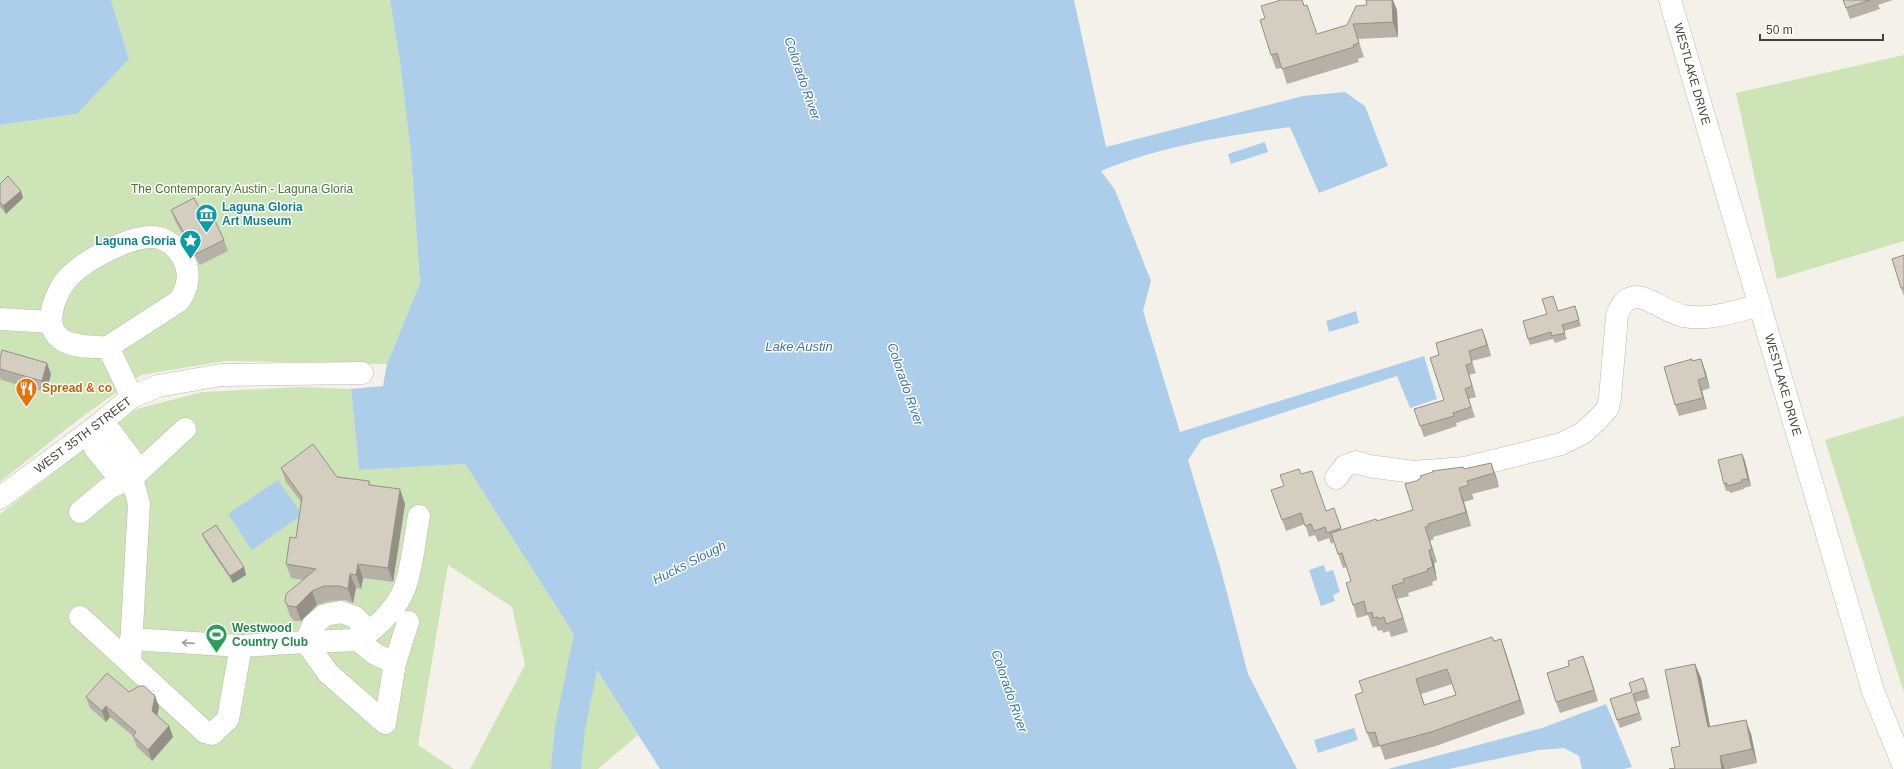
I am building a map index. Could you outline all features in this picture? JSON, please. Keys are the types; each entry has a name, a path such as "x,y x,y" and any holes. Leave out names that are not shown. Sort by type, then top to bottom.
{"street":[{"name":"WESTLAKE DRIVE","path":"1670,0 1873,691 1904,767"},
{"path":"151,236 162,238 178,250 184,259 187,269 188,282 184,294 169,308 108,347 88,347 67,341 60,338 52,330 51,322 58,292 70,276 98,255 134,240 151,236"},
{"path":"1336,478 1345,466 1356,462 1369,466 1413,472 1465,468 1561,444 1583,433 1608,408 1617,316 1621,306 1627,300 1638,297 1683,316 1708,317 1760,305"},
{"path":"0,319 51,322"},
{"path":"108,347 132,397"},
{"name":"WEST 35TH STREET","path":"0,498 93,429 132,397 158,386 221,375 362,373"},
{"path":"93,429 95,448 112,470 117,475 132,478"},
{"path":"80,512 109,488 132,478 185,429"},
{"path":"130,663 139,504 132,478"},
{"path":"364,636 381,622 397,602 405,587 419,516"},
{"path":"306,642 313,625 325,615 341,612 356,617 364,636 375,654 395,663"},
{"path":"80,617 205,732 212,734 228,719 241,646"},
{"path":"306,642 328,673 385,723 395,663 408,622"},
{"path":"132,639 241,646 306,642"}],"green space":[{"name":"The Contemporary Austin - Laguna Gloria","path":"111,0 390,0 400,62 411,155 420,283 387,364 225,361 141,375 79,419 0,482 0,125 77,114 129,59"},
{"path":"1904,55 1904,241 1777,279 1736,93"},
{"name":"Westwood Country Club","path":"302,387 351,389 359,470 465,464 638,735 598,769 470,769 525,665 512,607 448,565 418,745 454,769 0,769 0,514 137,409 202,392"},
{"path":"1904,416 1904,693 1825,440"}],"water":[{"path":"0,0 111,0 129,59 77,114 0,125"},
{"name":"Lake Austin","path":"390,0 1074,0 1106,147 1303,96 1345,92 1365,106 1388,166 1319,193 1290,127 1218,138 1170,148 1124,162 1101,171 1115,190 1151,281 1143,311 1180,432 1424,356 1437,399 1410,408 1397,376 1202,439 1188,460 1220,566 1248,674 1297,769 660,769 465,464 359,470 351,389 383,386 387,364 420,283 411,155 400,62"},
{"path":"1265,142 1268,152 1231,164 1228,154"},
{"path":"1356,311 1359,323 1329,332 1326,321"},
{"path":"278,480 302,515 252,550 228,514"},
{"path":"1324,565 1326,572 1333,570 1340,592 1333,595 1335,601 1321,606 1309,570"},
{"path":"1606,704 1632,767 1624,769 1582,769 1579,756 1564,748 1539,750 1449,769 1388,769 1542,728"},
{"path":"1354,728 1358,740 1318,753 1314,740"}],"building":[{"path":"1281,0 1302,0 1304,6 1307,5 1317,34 1347,25 1356,6 1367,5 1366,0 1392,0 1393,22 1353,24 1359,43 1353,45 1354,47 1282,69 1277,53 1271,55 1260,20 1265,18 1261,6"},
{"path":"1843,0 1870,0 1846,8"},
{"path":"8,176 21,191 3,206 0,202 0,184"},
{"path":"194,198 203,216 211,212 224,240 196,254 171,210"},
{"path":"1904,255 1904,288 1901,288 1892,259"},
{"path":"1553,296 1558,311 1575,306 1579,320 1562,325 1565,333 1552,336 1551,332 1528,339 1523,321 1547,314 1542,299"},
{"path":"1482,329 1487,345 1469,351 1472,363 1466,365 1472,386 1465,389 1471,407 1453,413 1454,416 1420,426 1414,409 1444,400 1430,358 1439,355 1436,343"},
{"path":"2,350 47,363 42,381 0,369"},
{"path":"1692,359 1692,361 1701,359 1706,377 1698,380 1703,398 1675,405 1664,367"},
{"path":"313,444 337,477 369,481 369,485 400,489 388,568 358,564 356,575 350,574 348,589 340,586 324,586 312,591 296,607 289,606 285,602 286,594 316,569 286,564 290,537 296,538 302,497 281,468"},
{"path":"1742,454 1748,479 1741,480 1742,482 1727,486 1727,483 1724,484 1718,460"},
{"path":"1491,463 1494,473 1467,481 1469,485 1459,488 1466,512 1428,524 1429,526 1425,527 1432,549 1429,550 1433,567 1427,569 1428,571 1403,579 1404,582 1392,586 1403,618 1386,624 1384,617 1378,619 1378,617 1373,618 1372,612 1367,614 1364,601 1353,605 1346,583 1351,581 1342,553 1338,554 1331,533 1376,519 1377,521 1413,510 1405,484 1416,481 1421,478 1420,476 1433,472 1432,471 1463,467 1464,469"},
{"path":"1299,469 1301,474 1312,471 1326,511 1334,508 1341,528 1327,533 1325,527 1314,531 1311,524 1305,526 1301,513 1282,520 1271,490 1284,486 1280,475"},
{"path":"216,525 244,567 230,576 202,534"},
{"path":"1492,637 1494,641 1501,639 1520,700 1431,732 1379,746 1375,732 1367,733 1355,695 1363,692 1359,681","holes":["1447,669 1456,695 1424,705 1416,679"]},
{"path":"1583,656 1594,690 1556,702 1547,673 1569,666 1568,661"},
{"path":"1695,664 1708,727 1746,720 1752,749 1720,756 1722,769 1669,769 1675,768 1671,748 1680,746 1665,670"},
{"path":"107,673 129,692 139,686 144,686 155,696 152,711 169,726 148,750 133,736 136,732 106,706 102,711 86,697"},
{"path":"1643,678 1647,690 1633,694 1639,713 1617,720 1610,699 1632,692 1629,683"}],"waterway":[{"name":"Hucks Slough","path":"566,769 570,728 591,625 598,613"}],"place":[{"name":"Laguna Gloria Art Museum","path":"207,234"},
{"name":"Laguna Gloria","path":"191,260"},
{"name":"Spread & co","path":"26,408"},
{"name":"Westwood Country Club","path":"216,654"}],"water label":[{"name":"Colorado River","path":"803,78"},
{"name":"Colorado River","path":"906,384"},
{"name":"Colorado River","path":"1010,691"}]}
